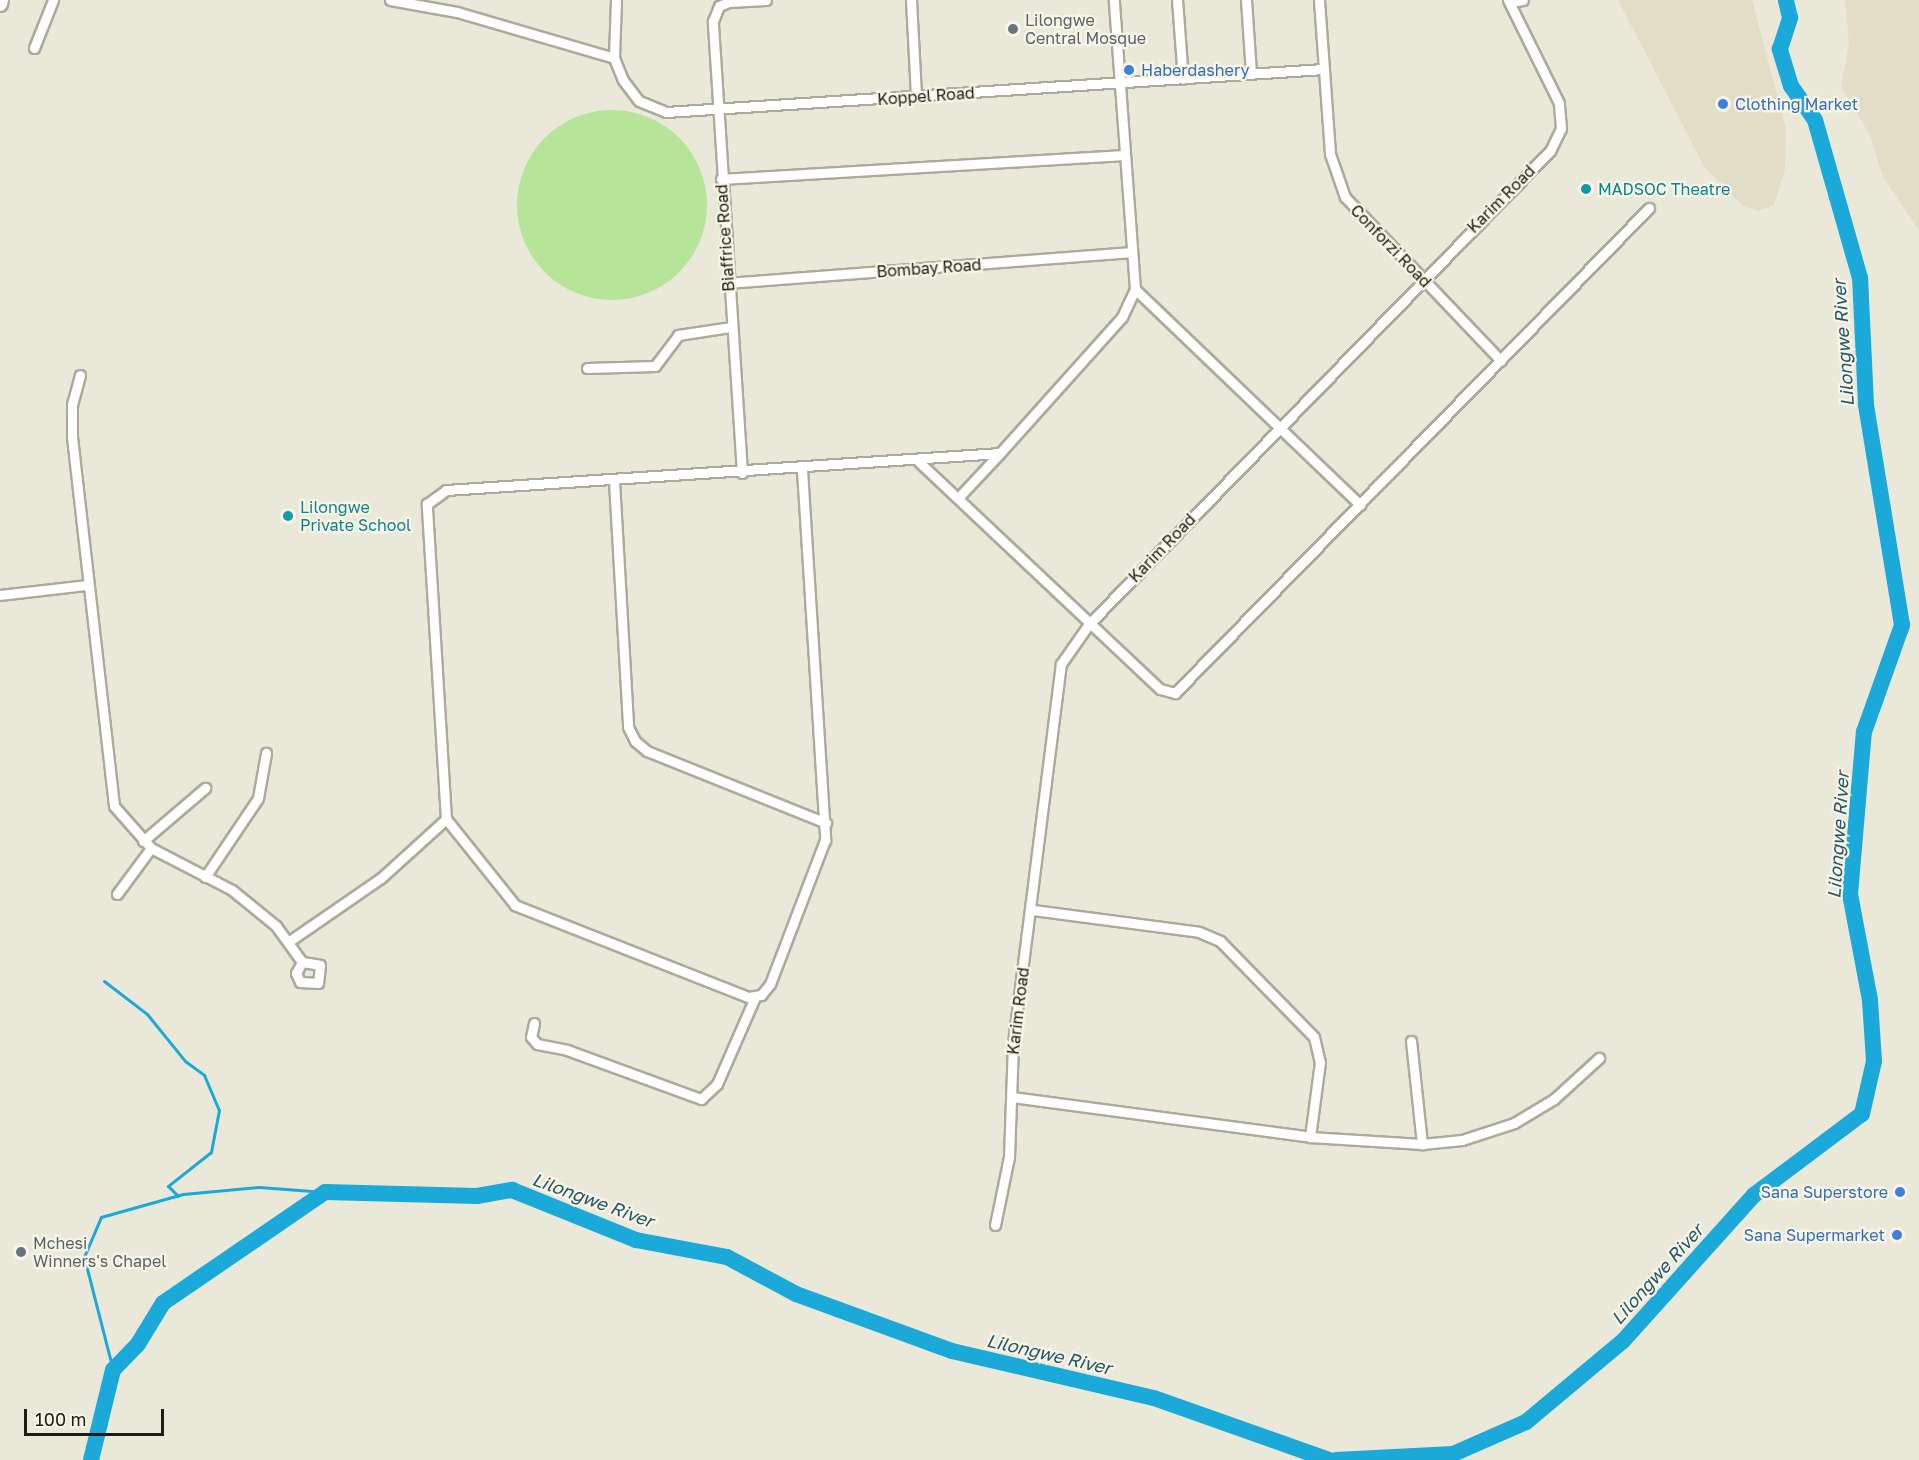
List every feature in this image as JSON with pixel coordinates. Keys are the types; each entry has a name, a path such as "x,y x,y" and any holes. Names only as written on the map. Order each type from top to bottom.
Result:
{"street":[{"path":"34,48 53,0"},
{"path":"390,0 405,1 614,58"},
{"name":"Koppel Road","path":"616,0 614,58 629,91 650,108 718,112 916,96 1324,69"},
{"name":"Biaffrice Road","path":"742,473 712,21 719,6 766,0"},
{"path":"911,0 916,96"},
{"path":"959,497 1122,317 1135,289 1114,0"},
{"path":"1177,0 1183,79"},
{"path":"1246,0 1251,74"},
{"name":"Conforzi Road","path":"1319,0 1330,154 1345,197 1501,362"},
{"path":"1510,1 1523,0"},
{"name":"Karim Road","path":"995,1225 1009,1157 1015,1024 1033,910 1059,674 1089,624 1422,279 1550,151 1561,128 1559,103 1510,1"},
{"path":"721,179 1124,155"},
{"path":"919,462 959,497 1089,624 1160,689 1175,693 1649,208"},
{"name":"Bombay Road","path":"728,284 1131,252"},
{"path":"1135,289 1360,505"},
{"path":"587,368 655,366 678,335 731,327"},
{"path":"80,375 72,404 72,436 110,793 126,824 147,844 232,890 291,940 303,962"},
{"path":"755,997 515,905 446,819 427,504 446,490 802,470 919,462 1000,453"},
{"path":"534,1023 531,1037 537,1044 567,1050 702,1099 717,1083 755,997 770,984 820,860 825,823 802,470"},
{"path":"614,481 628,727 635,741 647,751 825,823"},
{"path":"0,595 87,585"},
{"path":"206,877 254,806 266,753"},
{"path":"117,894 147,844 205,788"},
{"path":"291,940 381,878 446,819"},
{"path":"1033,910 1199,932 1220,940 1314,1037 1320,1062 1310,1137"},
{"path":"1411,1041 1422,1144"},
{"path":"1012,1096 1310,1137 1422,1144 1462,1140 1514,1123 1560,1094 1599,1058"}],"shaded area":[{"name":"Clothing Market","path":"1618,0 1752,0 1786,129 1785,169 1774,205 1758,211 1743,206 1705,168"},
{"path":"1845,0 1919,0 1919,231 1883,177 1870,135 1841,87 1849,43"}],"green space":[{"path":"621,110 649,117 680,137 700,168 706,186 706,224 700,242 680,273 649,293 631,299 603,300 593,299 567,289 551,279 538,266 524,242 518,224 517,196 518,186 528,160 538,144 551,131 575,117 593,111"}],"waterway":[{"name":"Lilongwe River","path":"1336,1460 1453,1454 1526,1422 1623,1341 1754,1195 1862,1114 1874,1061 1870,1000 1850,894 1864,732 1902,625 1866,404 1860,278 1815,120 1791,86 1780,49 1790,18 1786,0"},
{"path":"104,981 147,1014 185,1061 204,1075 219,1110 211,1152 168,1186 178,1196"},
{"path":"113,1370 84,1257 101,1217 183,1194 259,1187 325,1192"},
{"name":"Lilongwe River","path":"91,1460 113,1370 138,1344 163,1303 325,1192 477,1196 512,1190 636,1240 727,1257 796,1294 952,1351 1154,1398 1329,1460"}],"place":[{"name":"Lilongwe Central Mosque","path":"1013,29"},
{"name":"Haberdashery","path":"1129,70"},
{"name":"Clothing Market","path":"1723,104"},
{"name":"MADSOC Theatre","path":"1586,189"},
{"name":"Lilongwe Private School","path":"288,516"},
{"name":"Sana Superstore","path":"1900,1192"},
{"name":"Sana Supermarket","path":"1897,1235"},
{"name":"Mchesi Winners's Chapel","path":"21,1252"}]}
